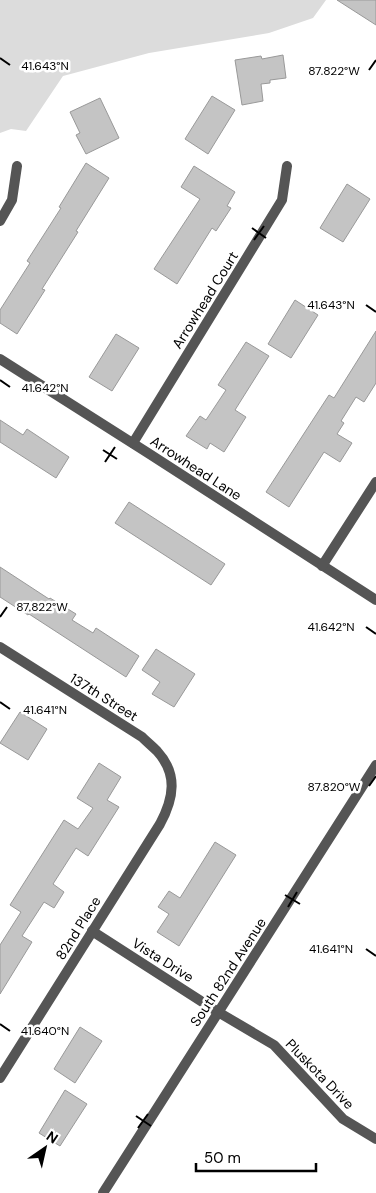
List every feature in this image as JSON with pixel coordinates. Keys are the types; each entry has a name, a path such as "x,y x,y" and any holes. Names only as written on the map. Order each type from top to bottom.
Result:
{"street":[{"path":"0,221 12,200 17,166"},
{"name":"Arrowhead Court","path":"133,443 282,200 287,166"},
{"name":"Arrowhead Lane","path":"0,359 376,600"},
{"path":"322,566 376,482"},
{"name":"137th Street","path":"1,650 142,737 165,761 172,789"},
{"name":"South 82nd Avenue","path":"103,1193 376,765"},
{"name":"82nd Place","path":"0,1078 160,824 167,810 172,789"},
{"name":"Vista Drive","path":"92,931 218,1012"},
{"name":"Pluskota Drive","path":"218,1012 274,1045 343,1119 376,1139"}],"shaded area":[{"path":"0,0 326,0 313,18 269,33 149,53 63,76 26,131 11,129 0,133"}],"building":[{"path":"337,0 376,0 376,25"},
{"path":"283,55 286,78 270,80 270,83 261,84 263,101 242,105 235,60 261,56 262,59"},
{"path":"212,96 235,110 208,154 185,139"},
{"path":"100,98 119,138 86,154 76,135 80,133 70,112"},
{"path":"86,163 109,178 42,289 45,290 17,334 0,323 0,310 30,263 27,261 61,208 59,207"},
{"path":"194,166 235,192 227,206 231,208 216,231 212,228 177,284 154,269 200,199 181,187"},
{"path":"347,184 370,199 343,242 320,228"},
{"path":"295,300 318,315 291,358 268,344"},
{"path":"376,331 376,383 364,402 356,397 341,421 344,423 337,434 352,443 340,462 324,452 289,507 266,492 329,395 334,398"},
{"path":"116,334 139,348 112,391 89,377"},
{"path":"246,342 269,356 235,410 246,417 224,452 210,443 207,449 186,436 200,416 206,420 226,390 218,385"},
{"path":"0,420 23,435 27,429 69,457 56,478 0,442"},
{"path":"129,502 225,564 211,585 115,523"},
{"path":"0,567 76,614 72,620 93,633 96,628 139,656 126,677 0,597"},
{"path":"156,649 195,674 174,707 152,694 160,682 142,670"},
{"path":"20,712 47,729 28,760 0,743"},
{"path":"99,763 121,777 107,800 119,807 88,856 76,848 53,884 64,892 54,908 44,902 22,936 32,942 0,994 0,945 21,912 10,905 64,820 78,829 93,808 77,798"},
{"path":"215,842 236,855 179,946 157,932 169,914 158,907 169,891 180,898"},
{"path":"80,1027 102,1041 75,1083 54,1069"},
{"path":"65,1090 87,1104 60,1146 39,1133"}]}
